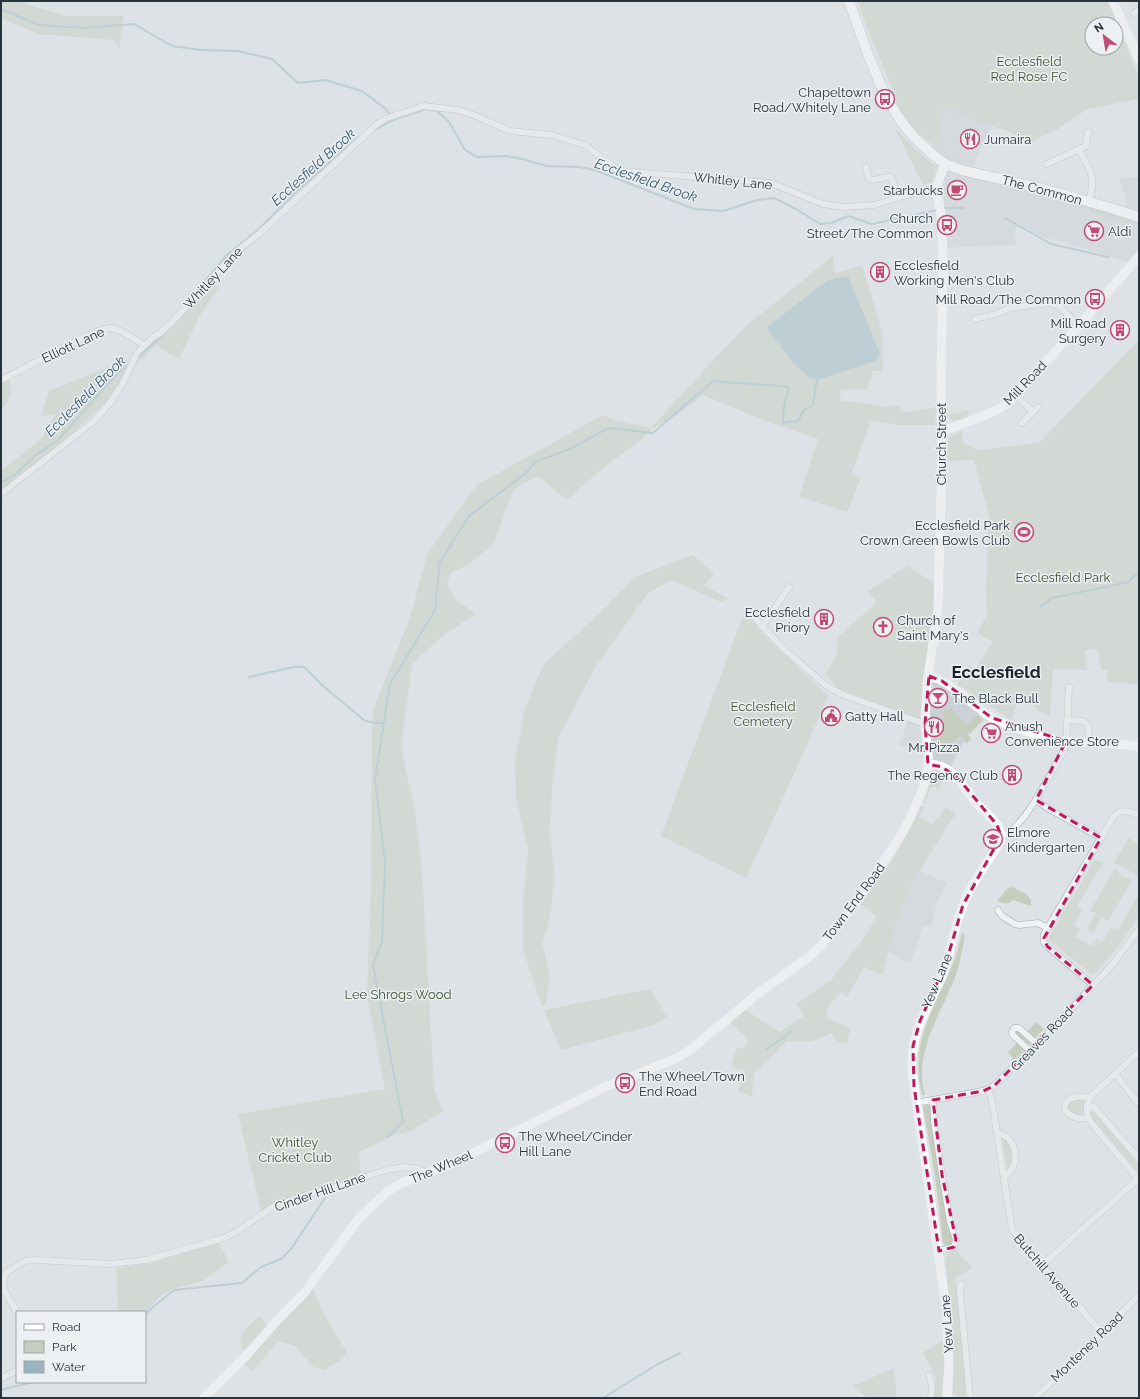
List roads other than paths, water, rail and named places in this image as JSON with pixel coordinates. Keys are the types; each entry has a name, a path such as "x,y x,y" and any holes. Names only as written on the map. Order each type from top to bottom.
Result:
{"main road":[{"path":"849,1 877,76 894,109 915,138 945,164"},
{"path":"1113,1 1139,60"},
{"name":"Church Street","path":"925,724 929,676 938,610 942,431 941,383 943,256 937,190 945,164"},
{"name":"The Common","path":"945,164 1089,202 1139,217"},
{"name":"Mill Road","path":"942,431 1003,406 1079,326 1139,256"},
{"path":"929,676 942,681 997,720 1058,740 1113,742 1139,746"},
{"name":"Town End Road","path":"670,1061 690,1050 761,991 809,957 831,935 868,887 900,837 920,796 927,775 928,764 925,724"},
{"path":"928,764 936,765 958,778 978,805 996,824 1002,836"},
{"name":"Yew Lane","path":"947,1398 949,1338 946,1307 939,1251 916,1103 912,1058 915,1035 946,963 963,905 1000,842 1002,836"},
{"name":"The Wheel","path":"204,1398 314,1281 353,1226 369,1208 392,1188 455,1162 603,1088 637,1073 670,1061"}],"street":[{"name":"Whitley Lane","path":"1,494 94,421 110,403 123,383 136,353 173,321 236,252 260,233 377,124 387,118 424,106 466,112 510,131 552,135 585,145 614,167 622,171 771,183 823,204 843,207 874,205 924,190 937,190"},
{"path":"1047,164 1086,146 1088,132"},
{"path":"1079,150 1092,177 1089,202"},
{"path":"866,167 867,177 869,179 891,178 899,197"},
{"path":"975,319 996,314 1010,308 1049,303 1057,305 1061,308 1079,326"},
{"name":"Elliott Lane","path":"1,380 88,335 104,329 110,328 116,330 135,338 144,345"},
{"path":"1015,395 1035,410 1022,423"},
{"path":"762,627 790,587"},
{"path":"752,615 786,651 828,687 844,695 925,724"},
{"name":"Yew Lane","path":"1002,836 1014,829 1036,800 1068,741 1067,720 1069,687"},
{"path":"1067,720 1084,721 1087,723 1089,742"},
{"path":"1036,800 1049,809 1101,838"},
{"path":"1093,986 1047,946 1044,942 1044,934 1117,813 1123,811 1139,815"},
{"path":"998,910 1002,916 1015,924 1038,923 1048,928"},
{"name":"Greaves Road","path":"916,1103 983,1091 989,1089 1001,1080 1093,986 1138,932"},
{"path":"1030,1051 1013,1034 1012,1032 1014,1028 1019,1028 1037,1044"},
{"path":"1042,1265 1138,1179 1088,1118 1087,1105 1090,1097 1139,1052"},
{"path":"1115,1074 1139,1104"},
{"name":"Butchill Avenue","path":"989,1089 1012,1230 1102,1333"},
{"path":"1088,1118 1084,1119 1070,1115 1064,1106 1070,1098 1090,1097"},
{"path":"933,1100 934,1122 950,1222 956,1240 954,1247 939,1251"},
{"path":"1087,1105 1094,1107 1139,1159"},
{"path":"997,1132 1006,1135 1013,1144 1014,1148 1015,1155 1012,1167 1010,1172 1004,1178"},
{"name":"Cinder Hill Lane","path":"16,1311 5,1292 3,1282 8,1271 25,1261 37,1260 110,1264 146,1260 224,1238 238,1231 271,1208 322,1190 346,1185 386,1170 405,1167 419,1169 427,1174"},
{"name":"Yew Lane","path":"962,1284 960,1287 960,1292 970,1398"},
{"name":"Monteney Road","path":"1038,1397 1138,1297"},
{"path":"1,1379 16,1371"},
{"path":"929,1376 932,1384 931,1398"}],"water":[{"path":"848,276 880,354 875,361 817,380 810,378 794,364 766,328 828,280"}],"waterway":[{"path":"1,9 39,25 85,28 134,24 172,46 202,50 238,51 272,59 298,83 326,80 362,91 386,109 390,115"},
{"name":"Ecclesfield Brook","path":"373,131 393,120 426,109 437,111 449,122 465,150 477,157 507,156 547,166 579,167 595,170 694,209 724,211 757,200 774,198 796,209 820,224 831,223 848,216 872,224 937,210"},
{"name":"Ecclesfield Brook","path":"204,282 227,255 258,230 295,193 360,137"},
{"name":"Ecclesfield Brook","path":"943,208 964,208"},
{"name":"Ecclesfield Brook","path":"1005,218 1051,244 1108,257"},
{"name":"Ecclesfield Brook","path":"138,357 164,333"},
{"name":"Ecclesfield Brook","path":"1,483 16,474 36,455 57,441 113,378 130,363"},
{"path":"387,1137 403,1122 373,965 382,941 385,861 375,780 390,684 435,610 440,562 469,516 526,473 535,462 570,449 608,428 653,433 713,381 789,387 784,406 783,423 798,421 804,410 813,405 817,380"},
{"path":"1040,607 1052,598 1129,582 1139,572"},
{"path":"249,677 294,667 304,667 322,685 365,721 384,723"},
{"path":"767,1049 792,1031"},
{"path":"146,1314 174,1290 242,1283 261,1267 281,1259 291,1249 325,1198"},
{"path":"603,1398 658,1364 680,1353"},
{"path":"1,1390 29,1383"}],"place":[{"name":"Chapeltown Road/Whitely Lane","path":"885,99"},
{"name":"Jumaira","path":"970,139"},
{"name":"Starbucks","path":"957,190"},
{"name":"Church Street/The Common","path":"947,225"},
{"name":"Aldi","path":"1094,231"},
{"name":"Ecclesfield Working Men's Club","path":"880,272"},
{"name":"Mill Road/The Common","path":"1095,299"},
{"name":"Mill Road Surgery","path":"1120,330"},
{"name":"Ecclesfield Park Crown Green Bowls Club","path":"1024,532"},
{"name":"Ecclesfield Priory","path":"824,619"},
{"name":"Church of Saint Mary's","path":"883,627"},
{"name":"The Black Bull","path":"938,698"},
{"name":"Gatty Hall","path":"831,716"},
{"name":"Mr. Pizza","path":"934,727"},
{"name":"Anush Convenience Store","path":"991,733"},
{"name":"The Regency Club","path":"1012,775"},
{"name":"Elmore Kindergarten","path":"993,839"},
{"name":"The Wheel/Town End Road","path":"625,1083"},
{"name":"The Wheel/Cinder Hill Lane","path":"505,1143"}],"district":[{"name":"Ecclesfield","path":"996,672"}],"park label":[{"name":"Ecclesfield Red Rose FC","path":"1029,68"},
{"name":"Ecclesfield Park","path":"1063,577"},
{"name":"Ecclesfield Cemetery","path":"763,714"},
{"name":"Lee Shrogs Wood","path":"398,994"},
{"name":"Whitley Cricket Club","path":"295,1150"}]}
